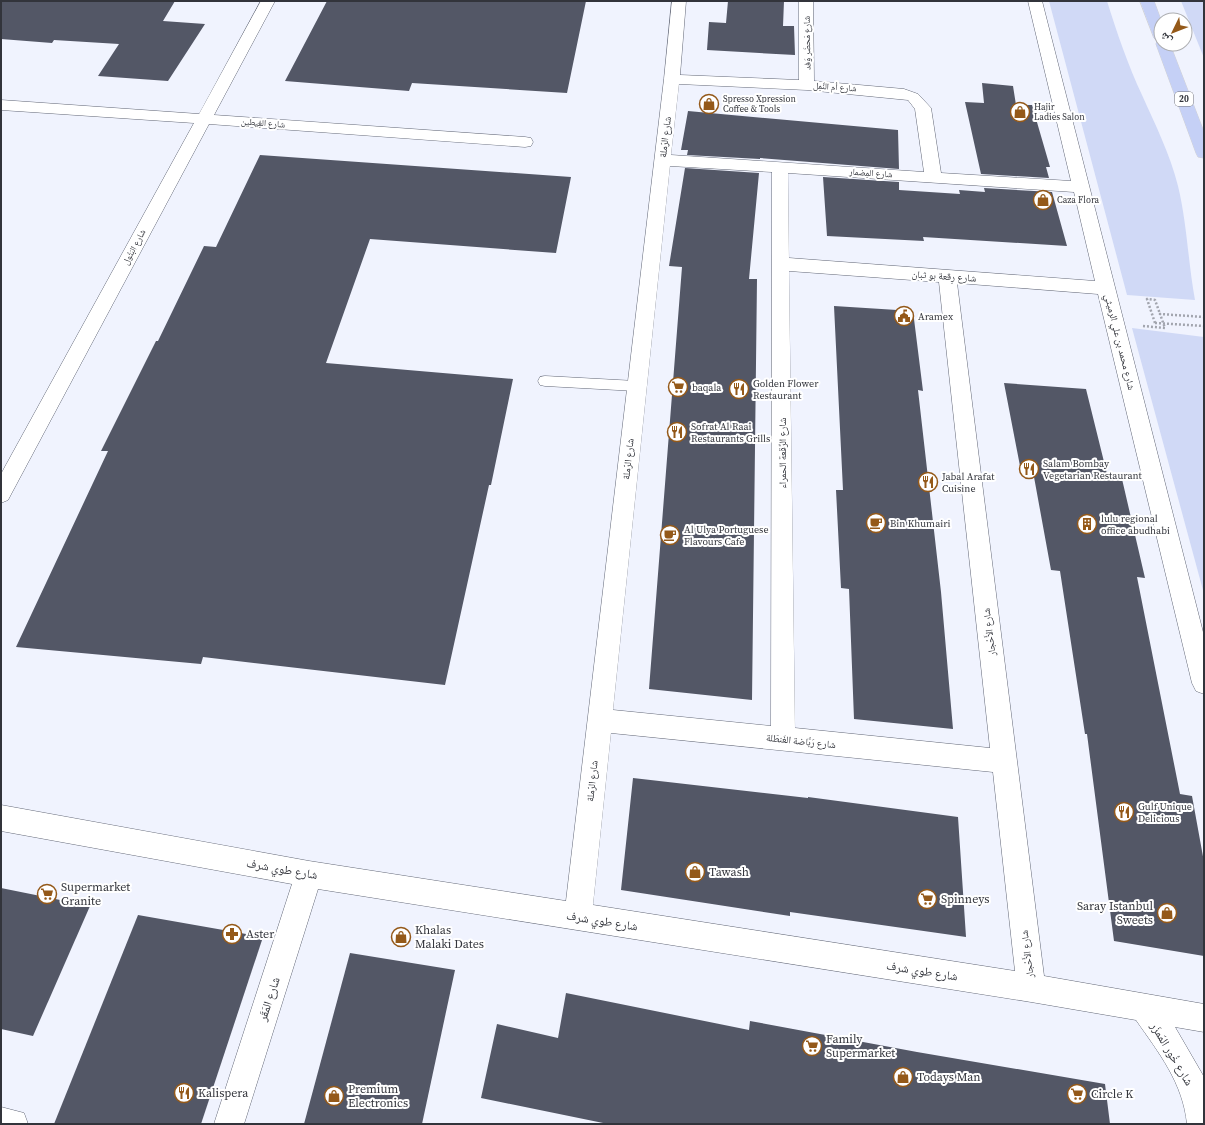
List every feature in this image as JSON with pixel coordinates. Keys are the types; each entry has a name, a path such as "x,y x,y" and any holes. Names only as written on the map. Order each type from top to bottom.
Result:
{"main road":[{"path":"1147,1 1153,17"},
{"name":"20","path":"1166,52 1204,153"}],"street":[{"name":"شارع البَتُول","path":"1,494 268,1"},
{"name":"شارع الرّملة","path":"578,917 680,1"},
{"name":"شارع مَحضَر وَفد","path":"806,1 807,85"},
{"name":"شارع محمد بن علي الرميثي","path":"1035,1 1204,683"},
{"name":"شارع أم النَّمِل","path":"672,79 807,85 895,92 913,97 923,108 933,177"},
{"name":"شارع الغِيطين","path":"1,105 524,142"},
{"name":"شارع المِضمار","path":"662,160 1080,186"},
{"name":"شارع الرِّقعة الحمراء","path":"780,167 783,739"},
{"name":"شارع رِقعة بو ثبان","path":"781,264 1107,288"},
{"name":"شارع الأَحْجار","path":"946,276 1031,988"},
{"name":"شارع رَبَّاضة الغَنطَلة","path":"599,720 1004,761"},
{"name":"شارع طوي شرف","path":"1,818 309,874 1031,988 1204,1018"},
{"name":"شارع المَقَر","path":"229,1124 309,874"},
{"name":"شارع خُور المَمزَر","path":"1144,1008 1201,1099"},
{"path":"1,1122 14,1124"}],"lane":[{"path":"546,381 636,386"}],"path":[{"path":"1116,324 1165,328 1160,314 1155,300 1147,299 1155,323 1204,326"},
{"path":"1160,314 1204,317"}],"shaded area":[{"path":"1049,1 1107,1 1127,61 1162,139 1175,174 1181,200 1195,300 1127,295"},
{"path":"1181,1 1204,1 1204,58 1193,31 1193,12 1185,12"},
{"path":"1132,328 1204,337 1204,594"}],"building":[{"path":"1,1 175,1 163,21 205,24 168,81 98,76 119,44 54,40 52,43 1,39"},
{"path":"327,1 586,1 567,93 412,83 409,91 285,81"},
{"path":"728,1 784,1 783,26 794,26 795,55 707,50 709,22 726,23"},
{"path":"982,83 1013,86 1016,105 1032,105 1050,167 1046,167 1049,178 981,174 965,102 984,103"},
{"path":"688,111 898,130 899,169 760,158 687,155 688,150 681,150"},
{"path":"260,155 571,177 556,253 370,239 326,363 513,379 491,485 489,485 445,685 203,657 201,664 16,647 108,451 101,451 156,341 158,341 204,246 216,247"},
{"path":"685,168 759,173 749,279 757,279 752,700 649,689 682,267 669,266"},
{"path":"823,177 899,182 899,190 960,194 959,190 985,192 984,188 1052,192 1067,246 923,237 924,241 827,236"},
{"path":"834,306 913,311 923,391 918,390 941,592 953,729 854,719 849,589 841,588 836,490 843,490"},
{"path":"1004,383 1086,389 1108,478 1122,479 1145,578 1137,577 1180,794 1192,796 1204,862 1204,956 1114,941 1087,734 1085,734 1060,571 1051,570 1032,466 1020,466"},
{"path":"633,778 808,797 958,817 966,937 790,912 790,916 621,890"},
{"path":"1,888 90,906 33,1036 1,1029"},
{"path":"138,915 263,937 201,1124 54,1124"},
{"path":"350,953 455,970 422,1124 304,1124"},
{"path":"566,993 749,1030 750,1021 917,1052 1105,1084 1110,1124 608,1124 481,1098 497,1024 558,1038"}],"place":[{"name":"Spresso Xpression Coffee & Tools","path":"709,104"},
{"name":"Hajir Ladies Salon","path":"1020,112"},
{"name":"Caza Flora","path":"1043,200"},
{"name":"Aramex","path":"904,316"},
{"name":"baqala","path":"678,387"},
{"name":"Golden Flower Restaurant","path":"739,389"},
{"name":"Sofrat Al Raai Restaurants Grills","path":"677,432"},
{"name":"Salam Bombay Vegetarian Restaurant","path":"1029,469"},
{"name":"Jabal Arafat Cuisine","path":"928,482"},
{"name":"Bin Khumairi","path":"876,523"},
{"name":"lulu regional office abudhabi","path":"1087,524"},
{"name":"Al Ulya Portuguese Flavours Cafe","path":"670,535"},
{"name":"Gulf Unique Delicious","path":"1124,812"},
{"name":"Tawash","path":"695,872"},
{"name":"Supermarket Granite","path":"47,894"},
{"name":"Spinneys","path":"927,899"},
{"name":"Saray Istanbul Sweets","path":"1167,913"},
{"name":"Aster","path":"232,934"},
{"name":"Khalas Malaki Dates","path":"401,937"},
{"name":"Family Supermarket","path":"812,1046"},
{"name":"Todays Man","path":"903,1077"},
{"name":"Kalispera","path":"184,1093"},
{"name":"Circle K","path":"1077,1094"},
{"name":"Premium Electronics","path":"334,1096"}]}
